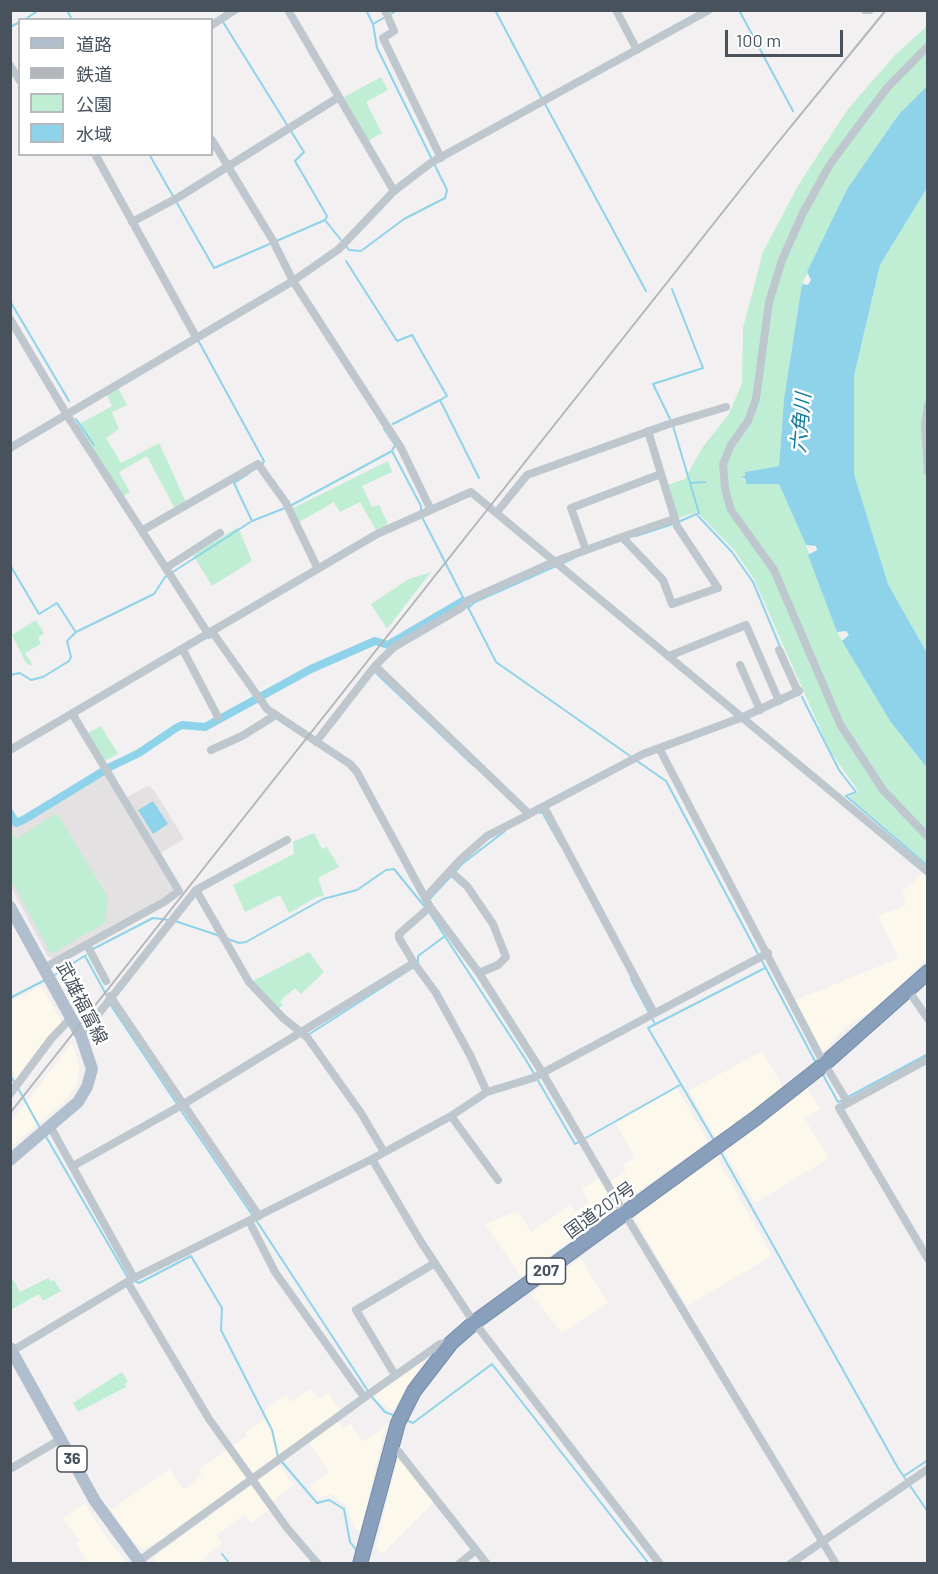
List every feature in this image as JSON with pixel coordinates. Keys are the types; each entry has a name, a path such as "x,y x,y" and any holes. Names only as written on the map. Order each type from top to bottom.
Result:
{"highway":[{"name":"国道207号","path":"363,1557 390,1446 400,1417 419,1383 451,1343 475,1322 626,1215 821,1067 927,972"}],"main road":[{"name":"武雄福富線","path":"10,907 81,1036 89,1053 92,1069 87,1088 78,1102 10,1160"},
{"name":"36","path":"11,1350 95,1502 140,1562"}],"street":[{"path":"213,24 235,10"},
{"path":"288,10 394,191"},
{"path":"616,10 638,50"},
{"path":"10,448 293,281 340,249 394,191 437,160 709,10"},
{"path":"865,10 870,10"},
{"path":"386,13 394,31 383,38 437,160"},
{"path":"927,46 886,88 829,166 803,213 782,260 769,302 756,399 748,422 731,445 723,464 725,489 731,510 774,570 840,724 863,764 883,790 927,837"},
{"path":"10,65 18,78"},
{"path":"132,222 175,199 339,97"},
{"path":"213,142 277,248 293,281 401,448 424,511"},
{"path":"96,156 196,337"},
{"path":"10,319 67,416 166,568 257,698 274,716 350,764 357,772 427,904 479,973 538,1075 582,1140 836,1563"},
{"path":"927,405 925,425 927,472"},
{"path":"497,512 527,476 648,431 726,407"},
{"path":"624,540 663,580 672,604 718,588 675,522 648,431"},
{"path":"143,530 258,464 288,507 318,569"},
{"path":"586,550 571,508 661,474"},
{"path":"10,750 74,715 318,569 424,511 471,492 927,872"},
{"path":"316,742 375,666 394,647 461,608 469,600 559,564 586,550 624,540 675,522"},
{"path":"166,568 220,533"},
{"path":"669,656 746,625 779,701"},
{"path":"183,650 218,717"},
{"path":"375,666 529,814 627,761 760,711 799,691 779,650"},
{"path":"740,665 760,711"},
{"path":"48,974 88,946 179,891 74,715"},
{"path":"211,750 242,736 274,716"},
{"path":"659,748 766,954 821,1067 846,1101"},
{"path":"544,807 651,1014"},
{"path":"487,1092 447,1014 399,938 399,934 487,836 525,816"},
{"path":"81,1036 196,890 287,840"},
{"path":"452,873 467,886 493,924 506,957 498,965 479,973"},
{"path":"196,890 249,982 302,1036 361,1113 384,1152"},
{"path":"88,946 106,981"},
{"path":"11,1350 131,1280 372,1159 451,1116 487,1092 538,1075 766,954"},
{"path":"73,1166 302,1036 416,965"},
{"path":"908,990 927,1019"},
{"path":"108,999 181,1103 254,1219 275,1272 367,1395"},
{"path":"11,1094 51,1039 71,1018"},
{"path":"927,1059 846,1101 839,1108 927,1259"},
{"path":"451,1116 498,1180"},
{"path":"46,1130 73,1166 168,1353 251,1480 286,1528 318,1563"},
{"path":"372,1159 435,1263 475,1322 660,1563"},
{"path":"395,1375 356,1310 435,1263"},
{"path":"140,1562 395,1375 440,1344 451,1343"},
{"path":"10,1469 61,1440"},
{"path":"390,1446 398,1451 487,1563"},
{"path":"790,1563 927,1469"},
{"path":"459,1563 476,1550"}],"shaded area":[{"path":"106,771 123,799 148,786 154,790 184,839 156,856 175,889 163,899 54,959 48,957 11,887 10,816 16,825 25,821"},
{"path":"923,873 927,876 927,959 874,1009 846,1027 817,1058 789,1003 899,958 878,916 906,905 902,892"},
{"path":"41,986 63,1024 17,1079 11,1068 10,1002"},
{"path":"72,1043 79,1066 77,1084 68,1098 11,1147 11,1122"},
{"path":"762,1051 790,1099 806,1086 820,1109 805,1119 829,1158 755,1203 689,1091"},
{"path":"677,1088 708,1142 621,1201 609,1182 626,1172 623,1165 635,1158 616,1123"},
{"path":"716,1156 772,1256 687,1306 635,1220 637,1214"},
{"path":"599,1179 615,1207 521,1277 485,1224 518,1211 531,1232 571,1205 575,1212 589,1203 582,1189"},
{"path":"581,1258 608,1303 562,1333 531,1294"},
{"path":"425,1359 393,1410 375,1399 374,1395"},
{"path":"310,1389 319,1398 328,1393 341,1411 166,1537 142,1550 134,1542 111,1510 169,1469 184,1490 202,1475 198,1470 247,1436 245,1432 267,1418 265,1410 286,1395 292,1402"},
{"path":"338,1421 343,1429 350,1424 364,1442 386,1425 360,1532 354,1528 347,1507 331,1494 320,1498 309,1487 329,1472 309,1443"},
{"path":"398,1456 434,1502 383,1554 376,1548"},
{"path":"279,1465 294,1485 271,1502 274,1507 251,1523 244,1515 217,1535 221,1543 198,1563 154,1563 155,1556"},
{"path":"85,1504 127,1563 78,1563 86,1558 76,1544 80,1541 62,1518"}],"green space":[{"path":"927,26 927,86 899,114 847,189 802,284 784,399 779,466 745,472 745,476 742,476 746,484 779,484 806,545 837,632 890,721 927,768 927,864 849,797 859,792 830,751 754,579 735,551 697,512 678,518 667,485 685,479 702,448 729,414 742,383 743,328 763,252 799,184 848,109 896,54"},
{"path":"381,77 388,90 366,102 382,133 368,141 344,97"},
{"path":"927,188 927,653 888,584 854,474 854,376 880,265"},
{"path":"118,388 127,405 112,412 119,429 106,438 121,463 159,443 186,502 175,509 147,456 119,472 130,492 119,499 72,428 112,406 107,395"},
{"path":"388,461 392,472 362,486 372,507 379,505 388,524 376,530 360,502 340,512 334,502 299,522 293,508"},
{"path":"238,527 252,561 212,586 193,555"},
{"path":"431,572 387,629 371,604 409,579"},
{"path":"36,620 44,633 38,638 41,644 25,653 33,666 26,663 12,635"},
{"path":"101,726 118,754 104,761 88,733"},
{"path":"57,813 108,897 105,923 51,954 11,879 10,830 16,839"},
{"path":"314,833 322,849 327,847 339,867 318,878 324,896 317,897 289,913 280,895 245,912 233,885 294,854 293,842"},
{"path":"309,952 324,972 301,994 295,988 280,1001 283,1005 278,1009 253,981"},
{"path":"48,1278 51,1281 54,1280 61,1291 43,1301 39,1294 11,1310 11,1282 14,1280 20,1292"},
{"path":"122,1372 128,1382 125,1384 126,1387 78,1412 73,1403"}],"water":[{"name":"六角川","path":"927,86 927,188 880,265 854,376 854,474 888,584 927,653 927,768 890,721 842,641 849,635 846,631 837,632 808,555 817,550 816,546 806,545 779,484 746,484 745,479 741,476 745,476 745,472 779,466 784,399 802,284 808,285 811,280 807,272 847,189 899,114"},
{"path":"153,801 168,824 153,834 138,810"}],"waterway":[{"path":"27,18 39,10"},
{"path":"67,10 71,18"},
{"path":"150,156 214,268 325,220 349,250 361,251 404,219 445,198 447,190 377,48 373,24 366,10"},
{"path":"373,24 398,10"},
{"path":"495,10 542,99"},
{"path":"739,10 793,111"},
{"path":"223,22 304,152 295,161 327,216 325,220"},
{"path":"10,27 18,23"},
{"path":"545,104 646,291"},
{"path":"346,261 397,341 412,335 447,396 440,400 479,478"},
{"path":"671,421 653,384 703,368 672,289"},
{"path":"10,301 69,401"},
{"path":"198,340 264,461 262,465"},
{"path":"393,424 440,400"},
{"path":"76,419 94,445"},
{"path":"673,426 699,513 678,522"},
{"path":"384,429 395,445 392,451"},
{"path":"290,506 392,451 421,506 421,511"},
{"path":"248,474 234,483 252,521"},
{"path":"690,483 705,482"},
{"path":"10,675 20,673 31,680 43,677 69,661 71,657 67,641 76,632 154,594 165,577 252,521 285,508"},
{"path":"698,516 732,552 753,582 781,649"},
{"path":"422,517 496,662 633,758"},
{"path":"636,536 673,524"},
{"path":"468,608 475,602 574,558"},
{"path":"10,565 39,614 57,603 75,631"},
{"path":"10,813 16,823 25,819 110,767 139,753 182,725 205,727 311,669 375,641 388,645 463,601"},
{"path":"376,673 474,766"},
{"path":"802,697 839,770 856,792 846,796 928,866"},
{"path":"637,761 666,781 758,954"},
{"path":"540,813 542,812 560,844"},
{"path":"428,901 462,864 505,831"},
{"path":"228,939 239,943 246,942 323,899 357,890 386,870 394,869 425,907"},
{"path":"429,912 526,1060 575,1144 680,1085"},
{"path":"93,949 153,918 169,920"},
{"path":"175,921 220,936"},
{"path":"418,963 418,956 445,936"},
{"path":"53,976 86,955"},
{"path":"85,956 107,996"},
{"path":"761,959 816,1063"},
{"path":"308,1035 414,967"},
{"path":"715,1142 648,1028 765,968"},
{"path":"631,979 655,1024"},
{"path":"10,998 45,980"},
{"path":"110,1004 177,1104"},
{"path":"848,1097 928,1054"},
{"path":"822,1073 838,1102 843,1100"},
{"path":"10,1076 15,1083"},
{"path":"18,1088 40,1128"},
{"path":"180,1109 253,1216"},
{"path":"45,1135 128,1278"},
{"path":"719,1149 898,1468 928,1512"},
{"path":"256,1220 368,1391"},
{"path":"133,1280 139,1283 191,1256 222,1308 221,1330 272,1430 278,1457"},
{"path":"404,1419 413,1423 492,1364 649,1564"},
{"path":"371,1396 385,1412 396,1416"},
{"path":"904,1476 928,1460"},
{"path":"282,1462 317,1503 329,1500 344,1509 350,1542 357,1551"},
{"path":"222,1554 230,1564"}],"railway":[{"path":"10,1113 775,146 886,10"}]}
